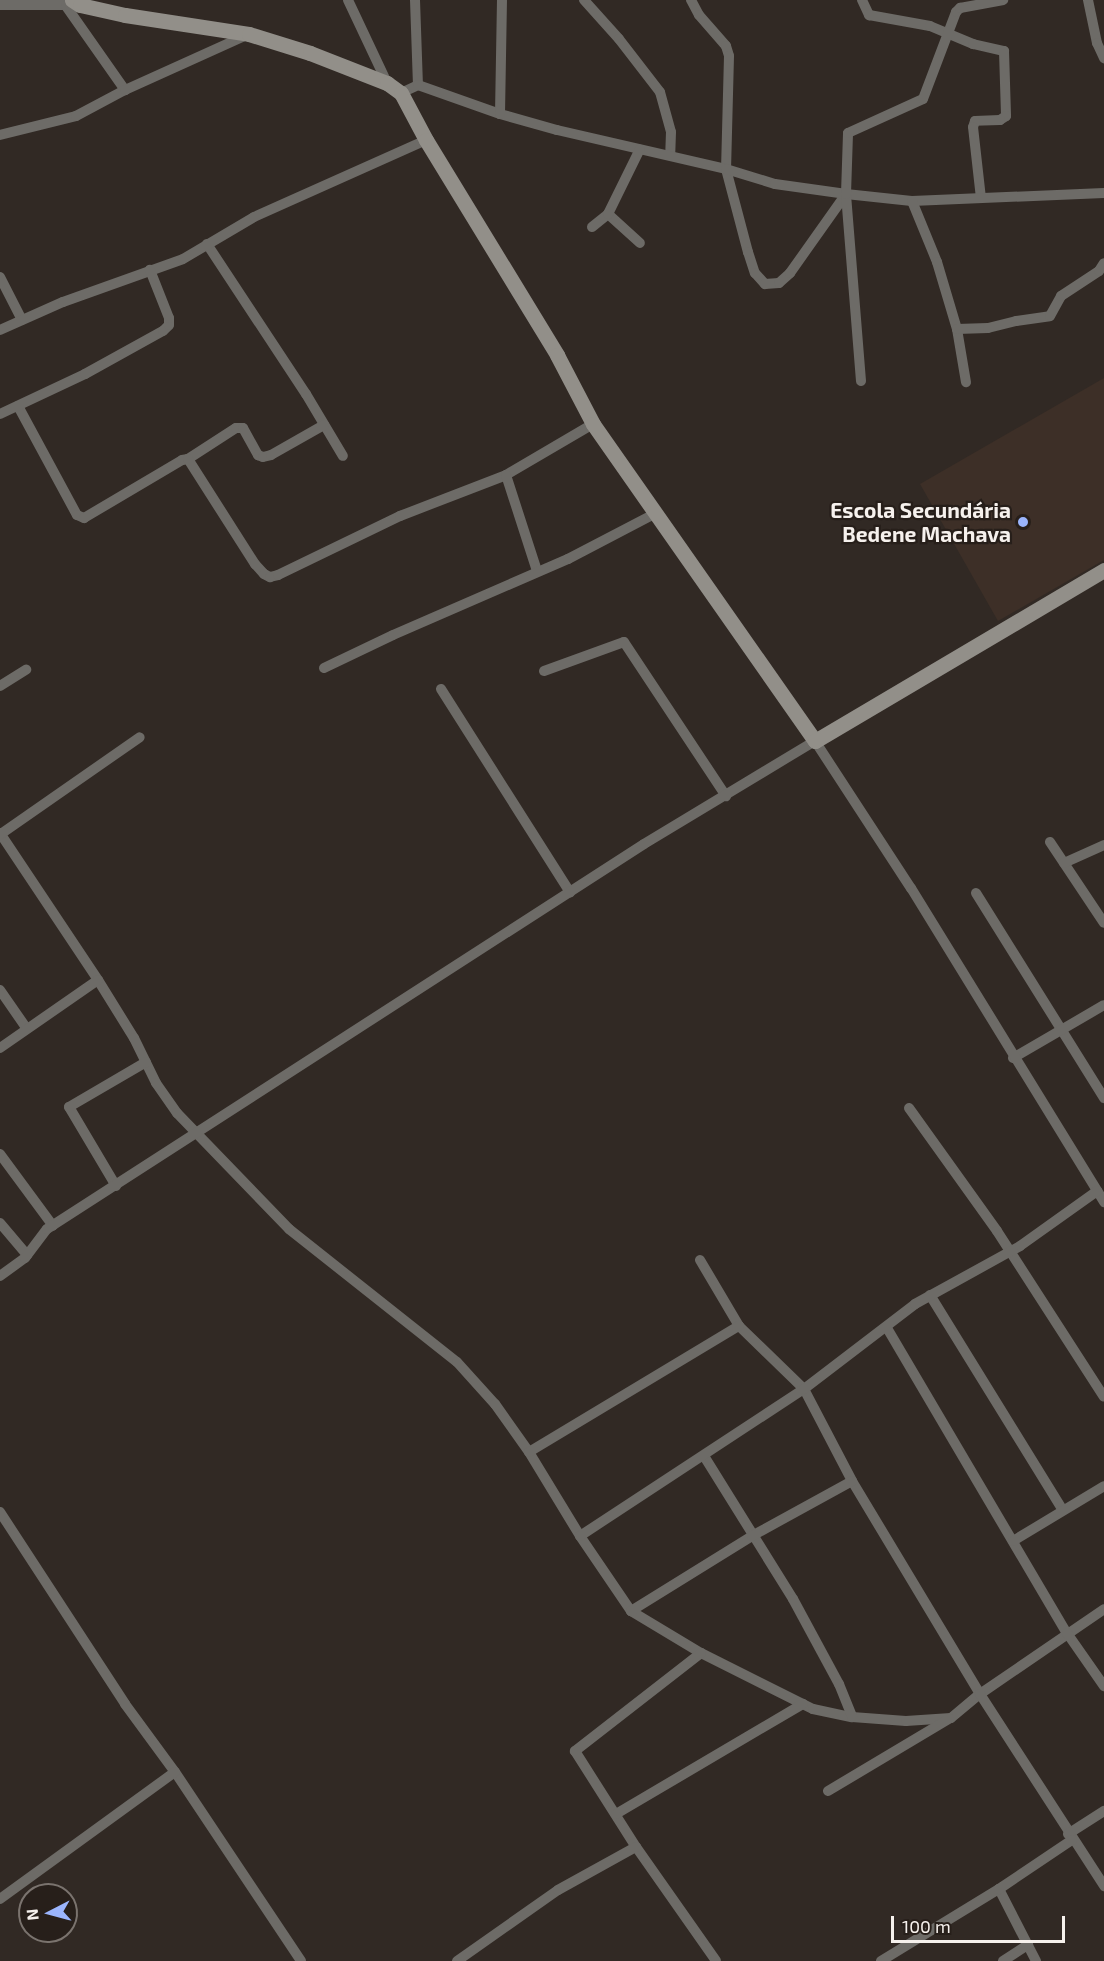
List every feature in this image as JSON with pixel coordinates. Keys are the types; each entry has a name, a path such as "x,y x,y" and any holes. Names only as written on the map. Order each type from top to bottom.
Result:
{"street":[{"path":"348,0 387,83"},
{"path":"415,0 418,85"},
{"path":"500,114 502,0"},
{"path":"584,0 620,39 660,92 671,132 670,155"},
{"path":"691,0 699,15 726,46 729,56 726,169 755,273 765,284 779,284 790,273 846,194"},
{"path":"862,0 869,15 930,26 973,44 1002,51 1005,54 1006,116 1000,120 975,121 973,127 981,198"},
{"path":"861,381 846,194 848,133 924,99 928,94 957,4 1003,0"},
{"path":"1088,0 1097,43 1104,58"},
{"path":"0,5 73,4 148,19 249,34 310,53 387,83 401,93 426,140 557,355 593,424 815,741 911,888 1013,1058 1104,1202"},
{"path":"73,4 125,90"},
{"path":"0,135 76,116 125,90 249,34"},
{"path":"401,93 418,85 500,114 726,169 775,184 912,201 1104,193"},
{"path":"0,330 183,259 254,217 426,140"},
{"path":"592,227 609,214 640,149"},
{"path":"912,201 937,262 957,329 966,382"},
{"path":"609,214 640,243"},
{"path":"207,244 343,456"},
{"path":"957,329 988,328 1016,321 1045,319 1050,316 1061,296 1100,271 1104,263"},
{"path":"0,414 114,358 163,331 169,325 150,270"},
{"path":"0,277 22,320"},
{"path":"18,406 80,518 92,514 240,427 263,458 324,425"},
{"path":"188,459 255,564 264,574 270,576 278,575 400,516 506,475 593,424"},
{"path":"506,475 537,571"},
{"path":"324,668 568,559 654,514"},
{"path":"0,1276 27,1255 53,1226 644,844 1104,570"},
{"path":"544,671 624,642 726,796"},
{"path":"0,686 26,670"},
{"path":"441,689 570,892"},
{"path":"140,737 0,834 98,980 166,1099 195,1134 289,1229 457,1362 495,1404 530,1452 580,1536 631,1611 701,1653 803,1704 852,1718 906,1721 951,1718"},
{"path":"1050,842 1104,923"},
{"path":"1064,863 1104,845"},
{"path":"976,893 1064,1029 1104,1098"},
{"path":"0,1048 98,980"},
{"path":"0,990 27,1029"},
{"path":"1013,1058 1104,1005"},
{"path":"116,1186 69,1107 146,1062"},
{"path":"909,1108 997,1231 1104,1397"},
{"path":"0,1154 53,1226"},
{"path":"580,1536 804,1389 930,1295 1008,1250 1020,1246 1097,1191"},
{"path":"0,1223 27,1255"},
{"path":"700,1260 739,1326 804,1389 852,1481 980,1694 1070,1837 1104,1886"},
{"path":"930,1295 1063,1510"},
{"path":"530,1452 739,1326"},
{"path":"887,1328 1067,1633 1104,1686"},
{"path":"704,1456 793,1599 839,1684 852,1718"},
{"path":"631,1611 752,1536 852,1481"},
{"path":"1013,1541 1104,1486"},
{"path":"0,1512 125,1704 175,1772 301,1961"},
{"path":"828,1791 951,1718 980,1694 1104,1609"},
{"path":"701,1653 575,1751 636,1847 716,1961"},
{"path":"616,1815 803,1704"},
{"path":"0,1899 175,1772"},
{"path":"881,1961 999,1889 1104,1811"},
{"path":"457,1961 558,1890 636,1847"},
{"path":"999,1889 1036,1961"},
{"path":"1003,1961 1028,1945"}],"shaded area":[{"name":"Escola Secundária Bedene Machava","path":"1104,378 1104,560 998,621 920,484"}],"place":[{"name":"Escola Secundária Bedene Machava","path":"1023,522"}]}
